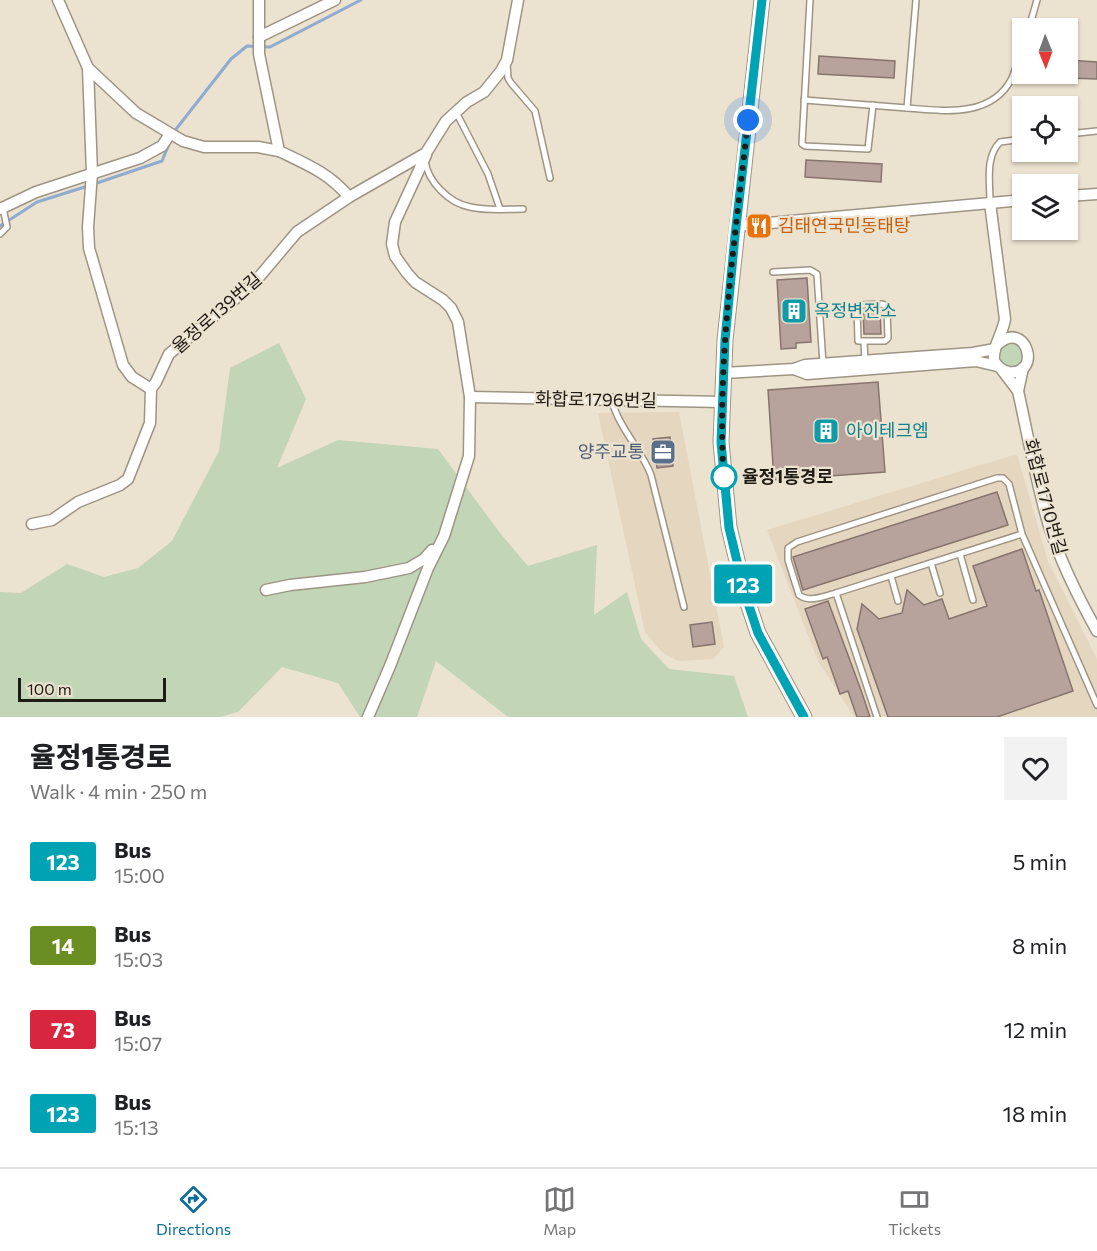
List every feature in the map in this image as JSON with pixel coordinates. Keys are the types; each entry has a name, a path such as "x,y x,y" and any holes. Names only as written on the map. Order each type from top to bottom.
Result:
{"main road":[{"path":"762,0 725,340 721,442 729,528 745,594 758,633 804,717"}],"street":[{"path":"58,0 88,68 92,174 88,227 89,248 123,365 132,377 151,389"},
{"path":"259,0 259,54 279,151"},
{"path":"259,38 335,0"},
{"name":"율정로139번길","path":"32,524 51,520 78,502 128,479 150,423 151,389 169,354 255,283 297,232 349,197 427,154 446,121 493,84 507,60 518,0"},
{"path":"88,68 136,112 183,141 204,147 258,147 279,151 323,172 349,197"},
{"path":"2,209 36,192 140,158 162,146 170,134"},
{"path":"368,717 428,568 444,536 469,456 470,397 458,322 451,308 443,300 415,282 407,273 395,256 392,244 395,222 427,154"},
{"path":"1078,195 1097,194"},
{"path":"736,226 1012,201"},
{"path":"990,203 1005,320 1003,332 993,355 999,368 1018,391"},
{"path":"1005,320 1028,352 1018,391"},
{"path":"724,373 973,353 996,347 1006,338 1017,339"},
{"path":"794,369 807,374 976,361 1012,372 1023,368"},
{"name":"화합로1710번길","path":"1018,391 1037,481 1050,528 1065,567 1097,631"},
{"name":"화합로1796번길","path":"470,397 723,402"},
{"path":"266,590 290,585 365,577 409,568 424,559 444,536"}],"lane":[{"path":"810,0 801,142 803,146 868,149 873,105"},
{"path":"907,108 916,0"},
{"path":"1032,18 1037,0"},
{"name":"율정로139번길","path":"507,60 508,78 511,84 535,111 549,178"},
{"path":"804,100 947,111 978,108 1004,90 1012,76"},
{"path":"456,112 488,174 500,208"},
{"path":"1078,133 1097,131"},
{"path":"990,203 990,156 1000,141 1012,140"},
{"path":"427,154 425,163 428,173 444,193 468,207 524,209"},
{"path":"0,234 7,227 2,209"},
{"path":"774,272 810,270 817,274 823,364"},
{"path":"884,304 888,338 885,341 864,342 857,340 857,307 884,304"},
{"path":"864,342 865,361"},
{"path":"612,400 615,412 642,455 651,475 684,607"},
{"path":"1022,534 836,593 810,599 801,598 788,560 788,548 797,542 1000,478 1006,480 1022,534 1097,705"},
{"path":"960,554 973,600"},
{"path":"932,563 940,593"},
{"path":"891,576 898,601"},
{"path":"836,593 877,717"}],"shaded area":[{"name":"양주교통","path":"679,412 724,647 713,659 678,661 662,652 645,632 598,413"},
{"path":"1017,454 1048,561 1097,659 1097,717 854,717 818,661 767,530"}],"green space":[{"path":"1011,342 1020,346 1024,355 1020,364 1011,368 1002,364 998,355 1002,346"},
{"path":"279,343 306,399 277,468 338,440 438,449 500,533 528,566 597,545 594,615 627,592 641,639 669,669 734,676 748,717 508,717 436,661 417,717 360,717 338,683 282,667 238,712 220,717 0,717 0,592 21,593 67,564 104,577 138,568 172,541 219,451 230,368"}],"building":[{"path":"819,56 895,61 894,78 818,74"},
{"path":"1078,61 1097,62 1097,79 1078,78"},
{"path":"806,160 882,164 881,182 805,177"},
{"name":"옥정변전소","path":"807,278 811,342 796,343 796,348 781,349 777,280"},
{"path":"863,310 880,310 881,334 864,334"},
{"name":"아이테크엠","path":"878,382 885,472 774,480 768,390"},
{"name":"양주교통","path":"670,437 673,466 657,468 653,439"},
{"path":"997,492 1008,525 803,590 793,557"},
{"path":"1022,549 1036,591 1039,590 1073,691 997,717 888,717 857,629 862,604 879,619 902,613 907,590 924,605 942,599 949,619 987,606 973,566"},
{"path":"828,601 870,717 857,717 848,691 840,694 827,657 823,659 805,609"},
{"path":"712,622 715,644 693,647 690,625"}],"waterway":[{"path":"173,133 231,59 247,46 270,47 361,0"},
{"path":"94,184 162,161 170,142"},
{"path":"0,226 37,202 88,186"}],"bus line":[{"name":"123","path":"762,0 725,340 721,442 729,528 745,594 758,633 804,717"}],"place":[{"name":"김태연국민동태탕","path":"759,226"},
{"name":"옥정변전소","path":"794,311"},
{"name":"아이테크엠","path":"826,431"},
{"name":"양주교통","path":"663,452"},
{"name":"율정1통경로","path":"724,477"}],"route":[{"path":"724,477 724,484 721,442 725,340 748,120"}]}
